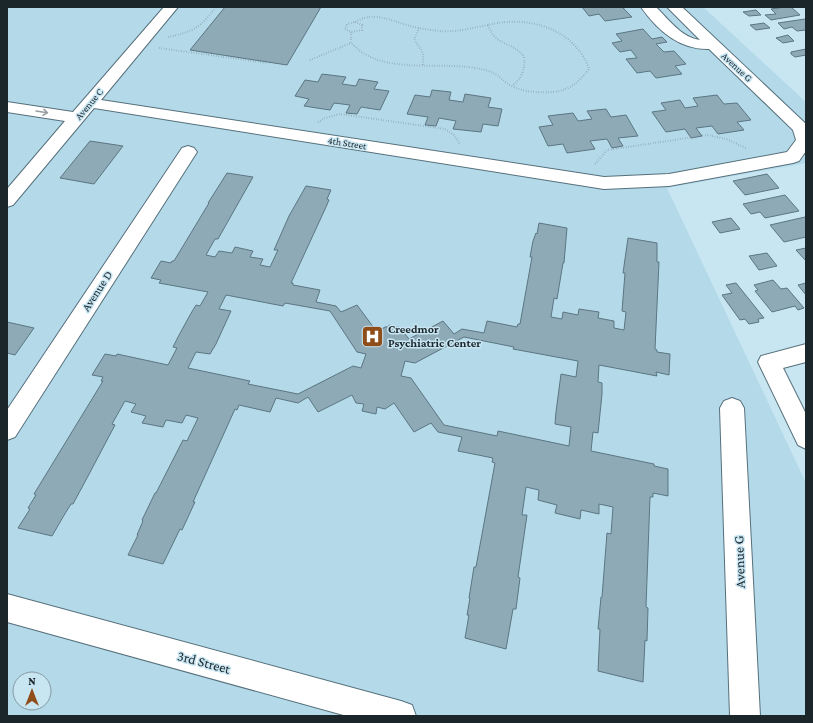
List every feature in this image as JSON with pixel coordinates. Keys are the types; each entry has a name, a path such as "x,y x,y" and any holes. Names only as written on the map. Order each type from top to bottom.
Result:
{"street":[{"name":"Avenue C","path":"7,201 171,7"},
{"path":"648,7 683,41 698,45 713,44"},
{"name":"Avenue G","path":"674,7 801,128"},
{"name":"4th Street","path":"90,103 604,183 669,180 793,156 805,140 801,128"},
{"path":"7,107 77,118"},
{"name":"Avenue D","path":"7,430 188,152"},
{"path":"806,353 769,362 806,438"},
{"name":"Avenue G","path":"732,408 745,716"},
{"name":"3rd Street","path":"7,608 401,716"}],"path":[{"path":"167,38 195,31 201,26 216,7"},
{"path":"351,32 351,43 356,50 367,56 379,60 423,64 458,65 476,68 501,77 506,83 519,90 536,92 562,90 578,84 589,69 583,53 568,38 541,25 513,22 451,31 419,28 379,16 362,17 344,27 346,30 351,32 360,31 363,28 360,23 355,22"},
{"path":"488,25 494,38 520,52 524,57 522,74 518,82 512,86"},
{"path":"419,28 414,36 414,42 422,51 423,64"},
{"path":"310,60 351,43"},
{"path":"154,47 267,63"},
{"path":"316,123 325,118 340,114 445,129 454,135 463,148"},
{"path":"590,168 595,165 603,152 607,150 708,135 726,139 739,146 749,148"}],"shaded area":[{"name":"Creedmor Psychiatric Center","path":"7,7 703,7 806,102 806,163 667,188 806,483 806,716 7,716"}],"building":[{"path":"225,7 321,7 287,65 190,50"},
{"path":"582,7 629,7 623,8 632,17 605,21 599,14 589,16"},
{"path":"791,7 800,15 771,20 765,15 776,14 771,9"},
{"path":"756,10 761,15 749,16 743,12"},
{"path":"805,19 806,30 797,31 792,27 784,29 778,23"},
{"path":"764,23 770,28 756,30 750,25"},
{"path":"643,29 652,39 662,37 667,42 656,44 664,52 674,51 686,64 675,66 682,74 656,78 650,71 637,73 626,59 637,58 631,50 620,52 612,43 622,41 616,34"},
{"path":"788,35 794,41 783,43 776,38"},
{"path":"806,49 806,55 795,57 791,54 791,52"},
{"path":"322,74 346,77 342,84 356,86 359,79 378,82 374,89 389,91 380,110 361,107 357,114 346,113 350,105 334,103 330,110 304,106 309,99 295,96 305,80 318,82"},
{"path":"432,90 451,92 449,100 463,102 465,94 491,98 488,107 502,109 498,126 483,124 481,132 453,129 456,121 439,118 436,126 425,125 428,117 407,114 415,95 430,97"},
{"path":"717,95 724,104 737,103 751,120 737,122 744,130 718,134 712,126 696,128 702,136 691,138 685,129 666,132 652,112 666,110 661,103 680,100 685,108 698,106 693,98"},
{"path":"606,109 611,117 626,115 638,136 618,138 623,146 612,148 607,139 590,141 595,149 567,153 563,144 548,146 539,127 553,125 548,116 573,113 578,121 592,119 587,111"},
{"path":"90,141 123,146 94,184 60,178"},
{"path":"227,173 253,177 218,239 215,239 206,255 215,257 219,251 232,253 235,247 253,251 250,257 263,259 260,265 270,267 278,250 274,250 289,216 306,186 331,190 327,199 329,200 326,207 291,283 293,283 293,285 320,290 316,302 336,306 341,312 357,305 377,332 385,327 388,327 389,325 402,328 401,330 404,330 404,333 409,339 443,321 454,334 462,329 484,333 487,321 517,327 518,324 520,324 532,257 530,257 533,241 536,233 537,234 539,223 567,228 564,263 557,299 554,298 551,317 562,319 563,312 578,315 579,309 599,312 598,318 614,321 614,328 624,330 626,312 622,311 625,273 623,273 628,238 657,243 657,262 659,262 655,349 657,352 670,354 669,375 656,372 657,376 599,365 598,382 602,383 602,394 598,433 593,432 591,451 654,464 654,466 668,469 668,496 653,493 653,497 650,497 646,607 648,608 647,641 645,640 643,682 598,671 600,629 598,629 607,533 611,534 613,507 599,504 599,514 581,510 580,519 555,513 557,505 538,500 539,490 526,487 522,515 527,515 518,577 520,578 516,609 513,609 506,649 465,638 474,567 476,567 495,463 492,462 493,458 458,451 462,437 438,432 431,423 414,432 394,403 385,409 377,407 376,414 362,411 364,404 356,403 352,395 318,412 308,397 298,403 276,398 270,412 239,405 237,410 235,409 182,530 180,529 163,564 128,555 155,493 183,440 187,441 198,418 186,415 182,423 166,420 163,427 142,423 146,416 131,412 136,404 125,401 112,424 115,425 73,504 71,504 52,536 18,528 30,509 28,508 36,495 34,494 103,381 101,381 103,377 92,375 105,354 116,356 117,354 168,365 177,348 173,347 190,315 196,305 200,306 208,292 159,283 161,280 151,278 161,261 171,263 174,261","holes":["226,295 283,306 285,303 330,311 357,352 366,354 361,368 353,366 298,394 248,384 250,381 188,368 196,352 210,354 216,344 231,311 219,309","464,337 514,347 513,349 578,361 576,377 561,374 556,412 555,424 571,427 569,446 498,431 497,436 444,425 411,378 401,376 405,361 415,363"]},
{"path":"767,174 779,188 745,195 733,181"},
{"path":"785,195 799,211 765,218 760,212 751,214 743,204"},
{"path":"805,217 806,237 784,242 770,225"},
{"path":"731,218 740,229 720,233 712,222"},
{"path":"806,248 806,261 796,250"},
{"path":"767,253 777,266 759,270 749,256"},
{"path":"773,280 781,289 787,288 804,308 798,310 795,306 772,312 755,291 758,290 754,285"},
{"path":"736,283 764,318 758,319 759,322 749,324 745,319 740,320 722,295 732,293 726,285"},
{"path":"806,283 806,295 798,285"},
{"path":"7,322 34,328 15,355 7,353"}],"place":[{"name":"Creedmor Psychiatric Center","path":"372,336"}]}
